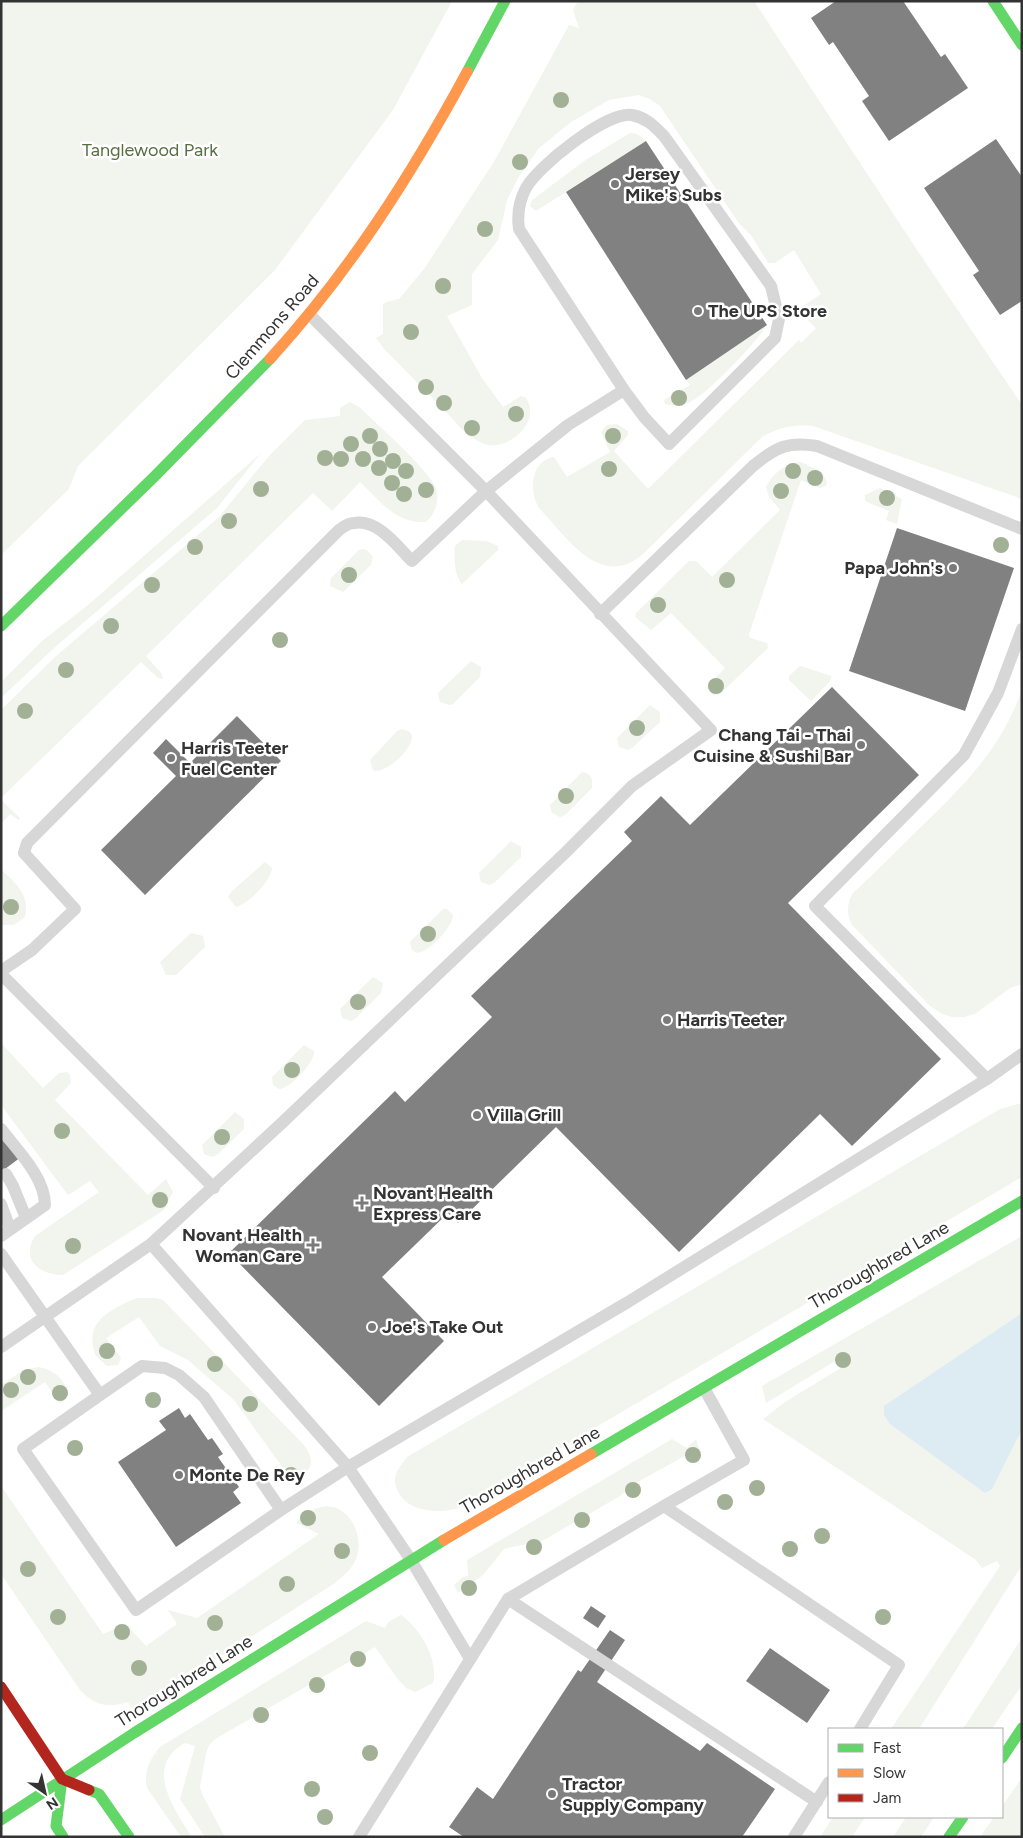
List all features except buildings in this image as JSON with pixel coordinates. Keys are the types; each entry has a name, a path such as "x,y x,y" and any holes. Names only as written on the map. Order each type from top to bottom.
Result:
{"main road":[{"name":"Clemmons Road","path":"1,626 178,453 278,352 310,315 362,247 406,180 505,1"},
{"path":"993,1 1022,45"},
{"name":"Thoroughbred Lane","path":"1,1820 62,1779 411,1560 1022,1201"},
{"path":"1,1687 62,1779 99,1794 129,1837"},
{"path":"1003,1756 1022,1728"},
{"path":"62,1779 56,1826 64,1837"},
{"path":"949,1837 962,1818"}],"lane":[{"path":"625,115 632,115 650,121 664,136 771,286 779,318 775,338 669,444 644,417 624,390 525,239 519,229 518,216 527,186 560,152 602,124 625,115"},
{"path":"1,1346 151,1244 214,1188 565,853 632,786 711,730 486,491 310,315"},
{"path":"214,1188 1,972 32,950 75,910 24,853 27,842 339,530 353,523 371,524 412,561 486,491 568,424 624,390"},
{"path":"600,614 753,466 769,452 791,444 817,446 1022,529"},
{"path":"987,1079 814,906 964,755 998,693 1022,629"},
{"path":"282,1510 204,1397 180,1375 166,1368 142,1366 23,1449 136,1610 348,1466 628,1302 987,1079 1022,1054"},
{"path":"1,1129 36,1177 45,1197 45,1205 6,1233 1,1204"},
{"path":"6,1174 26,1218"},
{"path":"151,1244 348,1466 411,1560 470,1659"},
{"path":"1,1254 100,1395"},
{"path":"359,1837 508,1599 744,1460 704,1388"},
{"path":"664,1506 899,1665 861,1728"},
{"path":"508,1599 817,1802"},
{"path":"794,1837 828,1784"}],"green space":[{"name":"Tanglewood Park","path":"1,1 452,1 393,110 275,270 78,466 69,489 1,555"},
{"path":"578,1 754,1 917,250 1022,405 1022,499 813,426 800,425 782,428 763,436 643,554 627,564 612,566 598,563 572,545 539,508 536,501 533,486 536,471 540,464 554,457 567,477 610,452 601,432 607,425 617,424 628,431 628,435 614,451 648,489 799,340 801,343 816,328 801,314 802,307 821,294 794,250 775,263 768,263 751,235 738,222 660,106 650,99 639,95 609,100 571,122 539,148 518,178 507,200 498,240 472,274 472,305 447,316 482,378 503,407 521,396 526,398 530,408 530,417 526,426 519,434 501,444 491,445 471,437 385,350 376,338 383,334 383,305 386,302 399,299 424,269 495,160 569,25 579,28 573,10"},
{"path":"630,133 637,134 646,141 536,211 530,206 532,200 587,159"},
{"path":"767,325 730,368 707,390 688,403 665,404 664,400 690,385 686,380"},
{"path":"350,402 359,407 389,435 431,480 436,488 437,498 436,507 429,519 426,522 415,522 397,515 382,504 360,482 332,511 313,493 146,656 162,674 163,679 158,678 141,662 1,798 1,710 55,657 219,517 269,456 305,420 340,416 340,408"},
{"path":"261,453 217,508 54,648 1,698 1,682 42,641 88,605"},
{"path":"801,462 822,472 827,482 826,486 820,488 801,480 749,634 750,638 767,643 768,648 720,694 713,695 707,688 725,668 671,613 651,630 635,617 636,613 689,561 696,561 712,577 780,510 769,497 766,487 772,477 790,464"},
{"path":"880,488 902,499 897,524 886,520 889,511 865,500 865,495"},
{"path":"462,540 487,541 498,546 498,550 462,584 455,566 455,546"},
{"path":"364,549 373,557 371,565 343,592 330,586 331,578 359,550"},
{"path":"471,661 481,667 480,677 453,704 449,705 440,702 438,693"},
{"path":"800,666 832,676 830,681 811,701 789,680 789,676"},
{"path":"1022,690 1022,984 1010,988 975,1014 964,1017 952,1017 942,1014 930,1006 852,925 848,913 848,905 853,893 939,809 981,763 1004,729"},
{"path":"650,705 660,712 660,722 632,748 628,750 619,747 617,738"},
{"path":"402,729 410,732 412,736 408,747 391,765 378,771 373,770 370,760 397,731"},
{"path":"582,772 591,777 592,788 565,815 560,817 552,813 550,805"},
{"path":"1,800 20,818 19,820 10,814 1,824"},
{"path":"511,841 521,847 521,857 494,883 489,885 481,882 479,873"},
{"path":"265,862 272,868 268,879 253,897 236,907 228,897 231,892"},
{"path":"1,869 24,896 25,917 14,925 1,925"},
{"path":"443,909 447,909 453,915 445,932 434,944 422,952 417,953 412,950 410,942"},
{"path":"191,933 203,936 205,947 176,975 166,975 160,962"},
{"path":"373,977 383,983 381,993 355,1019 351,1021 342,1018 340,1009"},
{"path":"1,1043 43,1088 59,1073 67,1072 70,1075 71,1083 55,1100 148,1195 166,1179 173,1192 164,1210 63,1275 40,1269 31,1259 31,1245 35,1236 99,1192 90,1181 68,1195 1,1105"},
{"path":"304,1045 314,1051 306,1068 284,1088 279,1089 273,1085 272,1077"},
{"path":"1022,1103 1022,1177 458,1508 439,1511 420,1508 411,1505 398,1492 395,1482 396,1475 407,1457 1000,1109"},
{"path":"235,1112 244,1119 244,1129 217,1155 212,1157 204,1154 202,1145"},
{"path":"1022,1236 1022,1565 920,1728 892,1728 1000,1566 997,1561 982,1568 976,1560 763,1419 785,1402 849,1363 851,1357 842,1357 766,1403 762,1386"},
{"path":"137,1298 163,1300 303,1444 309,1452 311,1460 307,1472 294,1479 277,1480 275,1477 283,1468 234,1400 188,1360 160,1346 139,1317 106,1338 121,1358 118,1365 107,1366 96,1356 93,1335 96,1326 108,1312"},
{"path":"38,1367 56,1374 64,1383 66,1395 64,1401 59,1403 45,1382 1,1411 1,1385 22,1371"},
{"path":"672,1439 687,1448 696,1439 699,1448 634,1484 620,1496 544,1540 504,1549 483,1575 458,1593 454,1585 463,1577 468,1576 467,1560"},
{"path":"1,1486 103,1634 126,1624 146,1646 177,1624 168,1610 197,1618 319,1534 296,1523 304,1515 320,1507 331,1507 341,1510 349,1517 358,1537 356,1559 347,1572 335,1583 151,1701 133,1710 128,1702 114,1705 102,1704 91,1699 80,1690 1,1574"},
{"path":"401,1615 421,1636 431,1655 434,1674 433,1683 415,1692 406,1688 375,1647 215,1739 209,1745 206,1754 200,1787 225,1837 205,1837 180,1799 195,1746 185,1743 173,1752 166,1763 164,1775 171,1801 192,1837 181,1837 147,1788 148,1766 160,1747 366,1621 385,1628 388,1622"},
{"path":"1022,1638 1022,1685 993,1728 964,1728"},
{"path":"1022,1778 1022,1837 980,1837 993,1818 1003,1818 1003,1805"},
{"path":"832,1818 864,1818 852,1837 820,1837"},
{"path":"905,1818 933,1818 921,1837 893,1837"}],"shaded area":[{"path":"1022,1313 1022,1429 992,1489 985,1493 890,1424 884,1415 884,1406"}],"traffic: fast":[{"path":"467,72 505,1"},
{"path":"993,1 1022,45"},
{"path":"1,626 154,477 270,359"},
{"path":"591,1454 1022,1201"},
{"path":"1,1820 134,1733 444,1540"},
{"path":"1003,1756 1022,1728"},
{"path":"62,1779 56,1826 63,1837"},
{"path":"89,1790 99,1794 129,1837"},
{"path":"949,1837 962,1818"}],"traffic: slow":[{"path":"270,359 327,292 377,222 401,186 467,72"},
{"path":"444,1540 591,1454"}],"traffic: jam":[{"path":"1,1687 62,1779 89,1790"}],"place":[{"name":"Jersey Mike's Subs","path":"615,184"},
{"name":"The UPS Store","path":"698,311"},
{"name":"Papa John's","path":"953,568"},
{"name":"Chang Tai - Thai Cuisine & Sushi Bar","path":"861,745"},
{"name":"Harris Teeter Fuel Center","path":"171,758"},
{"name":"Harris Teeter","path":"667,1020"},
{"name":"Villa Grill","path":"477,1115"},
{"name":"Novant Health Express Care","path":"362,1203"},
{"name":"Novant Health Woman Care","path":"313,1245"},
{"name":"Joe's Take Out","path":"372,1327"},
{"name":"Monte De Rey","path":"179,1475"},
{"name":"Tractor Supply Company","path":"552,1794"}]}
